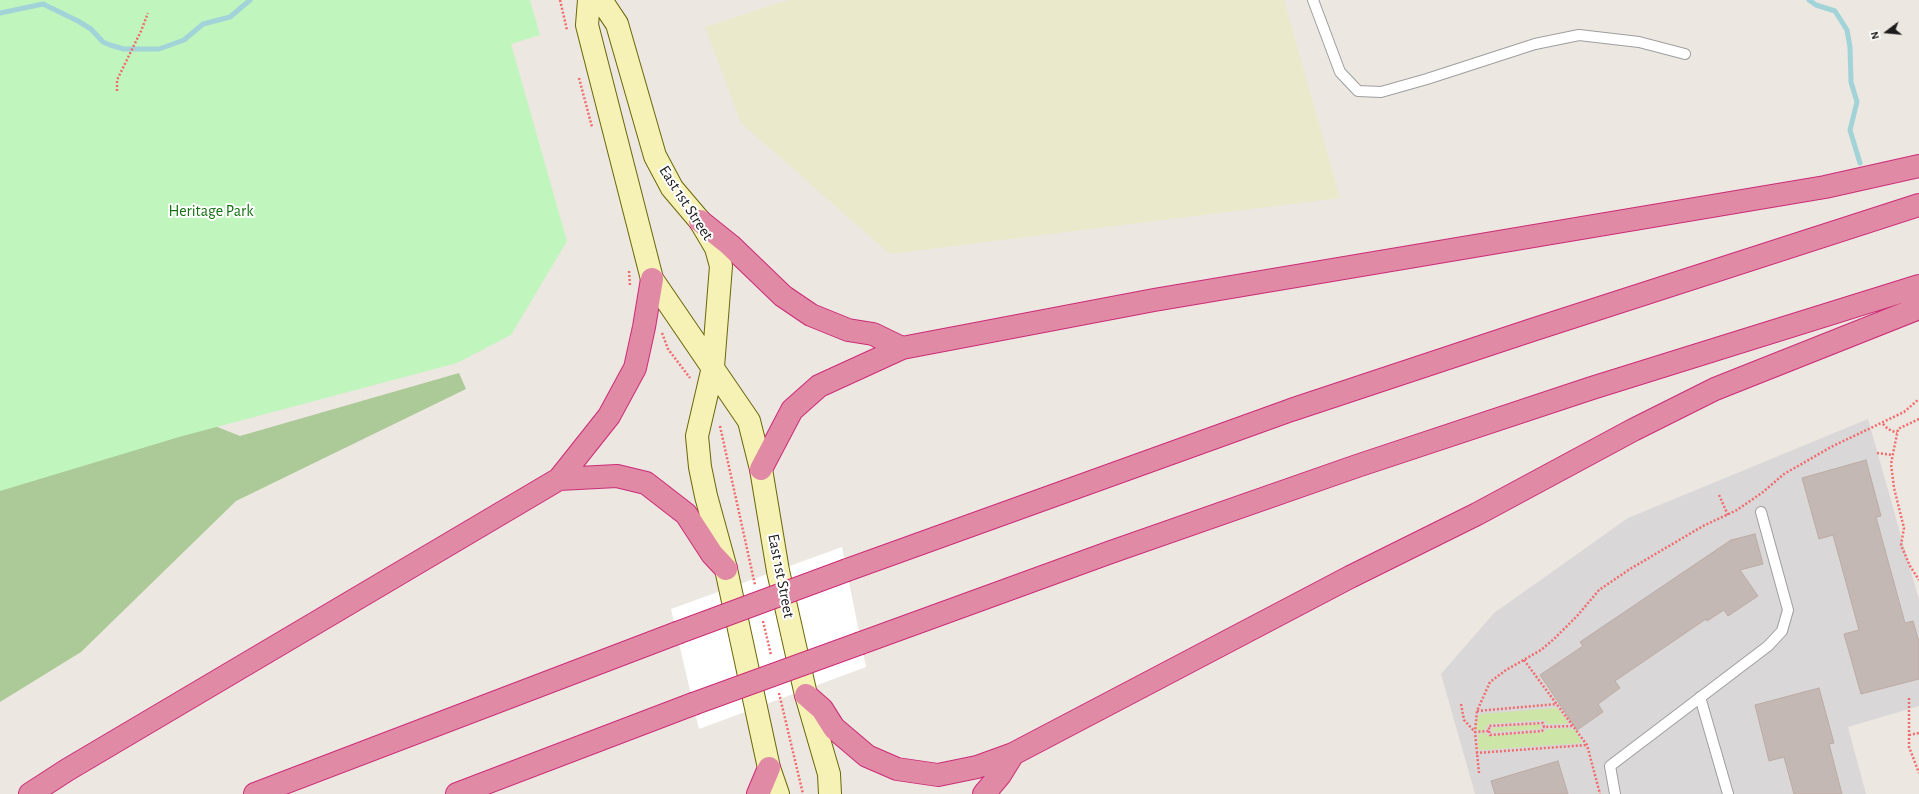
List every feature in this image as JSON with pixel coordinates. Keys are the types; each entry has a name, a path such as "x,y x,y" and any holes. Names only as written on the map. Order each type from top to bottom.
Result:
{"highway":[{"path":"761,469 792,410 819,386 902,348 1154,300 1825,187 1919,166"},
{"path":"255,794 677,632 1299,408 1532,330 1919,205"},
{"path":"700,221 730,245 783,296 812,315 848,330 873,334 902,348"},
{"path":"30,794 67,770 559,479 609,416 635,368 652,279"},
{"path":"457,794 693,704 1110,552 1372,461 1592,388 1919,286"},
{"path":"806,695 822,709 834,728 867,756 897,769 938,775 977,767 1013,754 1343,581 1477,514 1633,430 1715,389 1919,308"},
{"path":"559,479 616,476 646,483 686,514 712,554 726,569"},
{"path":"984,794 1000,775 1013,754"},
{"path":"758,794 769,768"}],"main road":[{"name":"East 1st Street","path":"589,0 587,25 652,279 749,422 761,469 778,571 806,695 829,774 830,794"},
{"name":"East 1st Street","path":"601,0 617,24 656,156 672,188 700,221 716,248 721,266 713,367 697,436 700,467 706,496 726,569 769,768 778,794"}],"lane":[{"path":"1313,0 1340,72 1358,91 1381,92 1427,79 1535,44 1579,35 1639,42 1685,54"},
{"path":"1614,794 1610,766 1768,646 1782,631 1788,610 1761,512"},
{"path":"1700,697 1728,794"}],"path":[{"path":"560,0 568,32"},
{"path":"117,92 117,80 141,31 148,13"},
{"path":"577,70 593,131"},
{"path":"628,266 631,293"},
{"path":"644,327 662,331 668,349 706,397 719,421 755,586"},
{"path":"1479,773 1475,732 1477,711 1490,682 1506,670 1541,650 1567,628 1599,590 1630,569 1704,526 1728,515 1750,502 1784,474 1831,447 1883,424 1904,412 1919,400"},
{"path":"1919,419 1898,429 1892,455 1891,474 1904,528 1901,545 1910,566 1919,580"},
{"path":"1883,424 1888,429 1897,433"},
{"path":"1877,452 1892,455"},
{"path":"1719,495 1728,515"},
{"path":"762,617 772,663"},
{"path":"1524,660 1587,745 1600,794"},
{"path":"778,686 802,794"},
{"path":"1909,698 1909,747 1919,772"},
{"path":"1461,704 1464,720 1475,732"},
{"path":"1477,711 1558,704"},
{"path":"1544,727 1543,723 1489,726 1489,731 1490,735 1542,731 1544,727 1572,726"},
{"path":"1475,732 1489,731"},
{"path":"1909,735 1919,733"},
{"path":"1476,753 1587,745"}],"shaded area":[{"path":"1868,419 1919,600 1919,706 1848,727 1866,794 1475,794 1441,674 1494,613 1628,518"}],"green space":[{"name":"Heritage Park","path":"0,0 530,0 540,35 511,44 567,241 511,335 457,363 179,437 0,491"},
{"path":"788,0 1284,0 1340,198 890,254 741,123 705,27"},
{"path":"0,335 172,409 240,436 459,373 466,389 236,501 81,652 0,702"},
{"path":"1554,708 1558,709 1568,722 1566,724 1547,724 1544,720 1488,724 1486,729 1480,731 1476,730 1478,716 1482,714"},
{"path":"1540,724 1541,729 1493,732 1492,728"},
{"path":"1567,728 1575,730 1582,743 1481,750 1478,748 1478,734 1486,733 1488,736 1544,732 1547,729"}],"pier":[{"path":"842,547 866,667 699,729 671,609"}],"building":[{"path":"1866,460 1881,516 1876,517 1905,623 1913,621 1919,642 1919,679 1861,694 1844,634 1859,630 1833,535 1819,539 1802,478"},
{"path":"1755,534 1763,564 1740,570 1758,596 1728,616 1724,610 1707,621 1706,619 1615,681 1620,688 1598,704 1603,712 1577,730 1540,675 1583,646 1580,642 1731,540"},
{"path":"1819,688 1834,743 1829,744 1842,794 1794,794 1784,757 1769,761 1755,705"},
{"path":"1558,761 1568,794 1495,794 1491,781"}],"waterway":[{"path":"0,13 43,4 78,21 91,29 103,42 110,45 124,49 159,49 184,40 203,24 230,17 250,0"},
{"path":"1809,0 1816,5 1835,11 1847,30 1850,47 1851,82 1857,102 1850,130 1860,163"}]}
